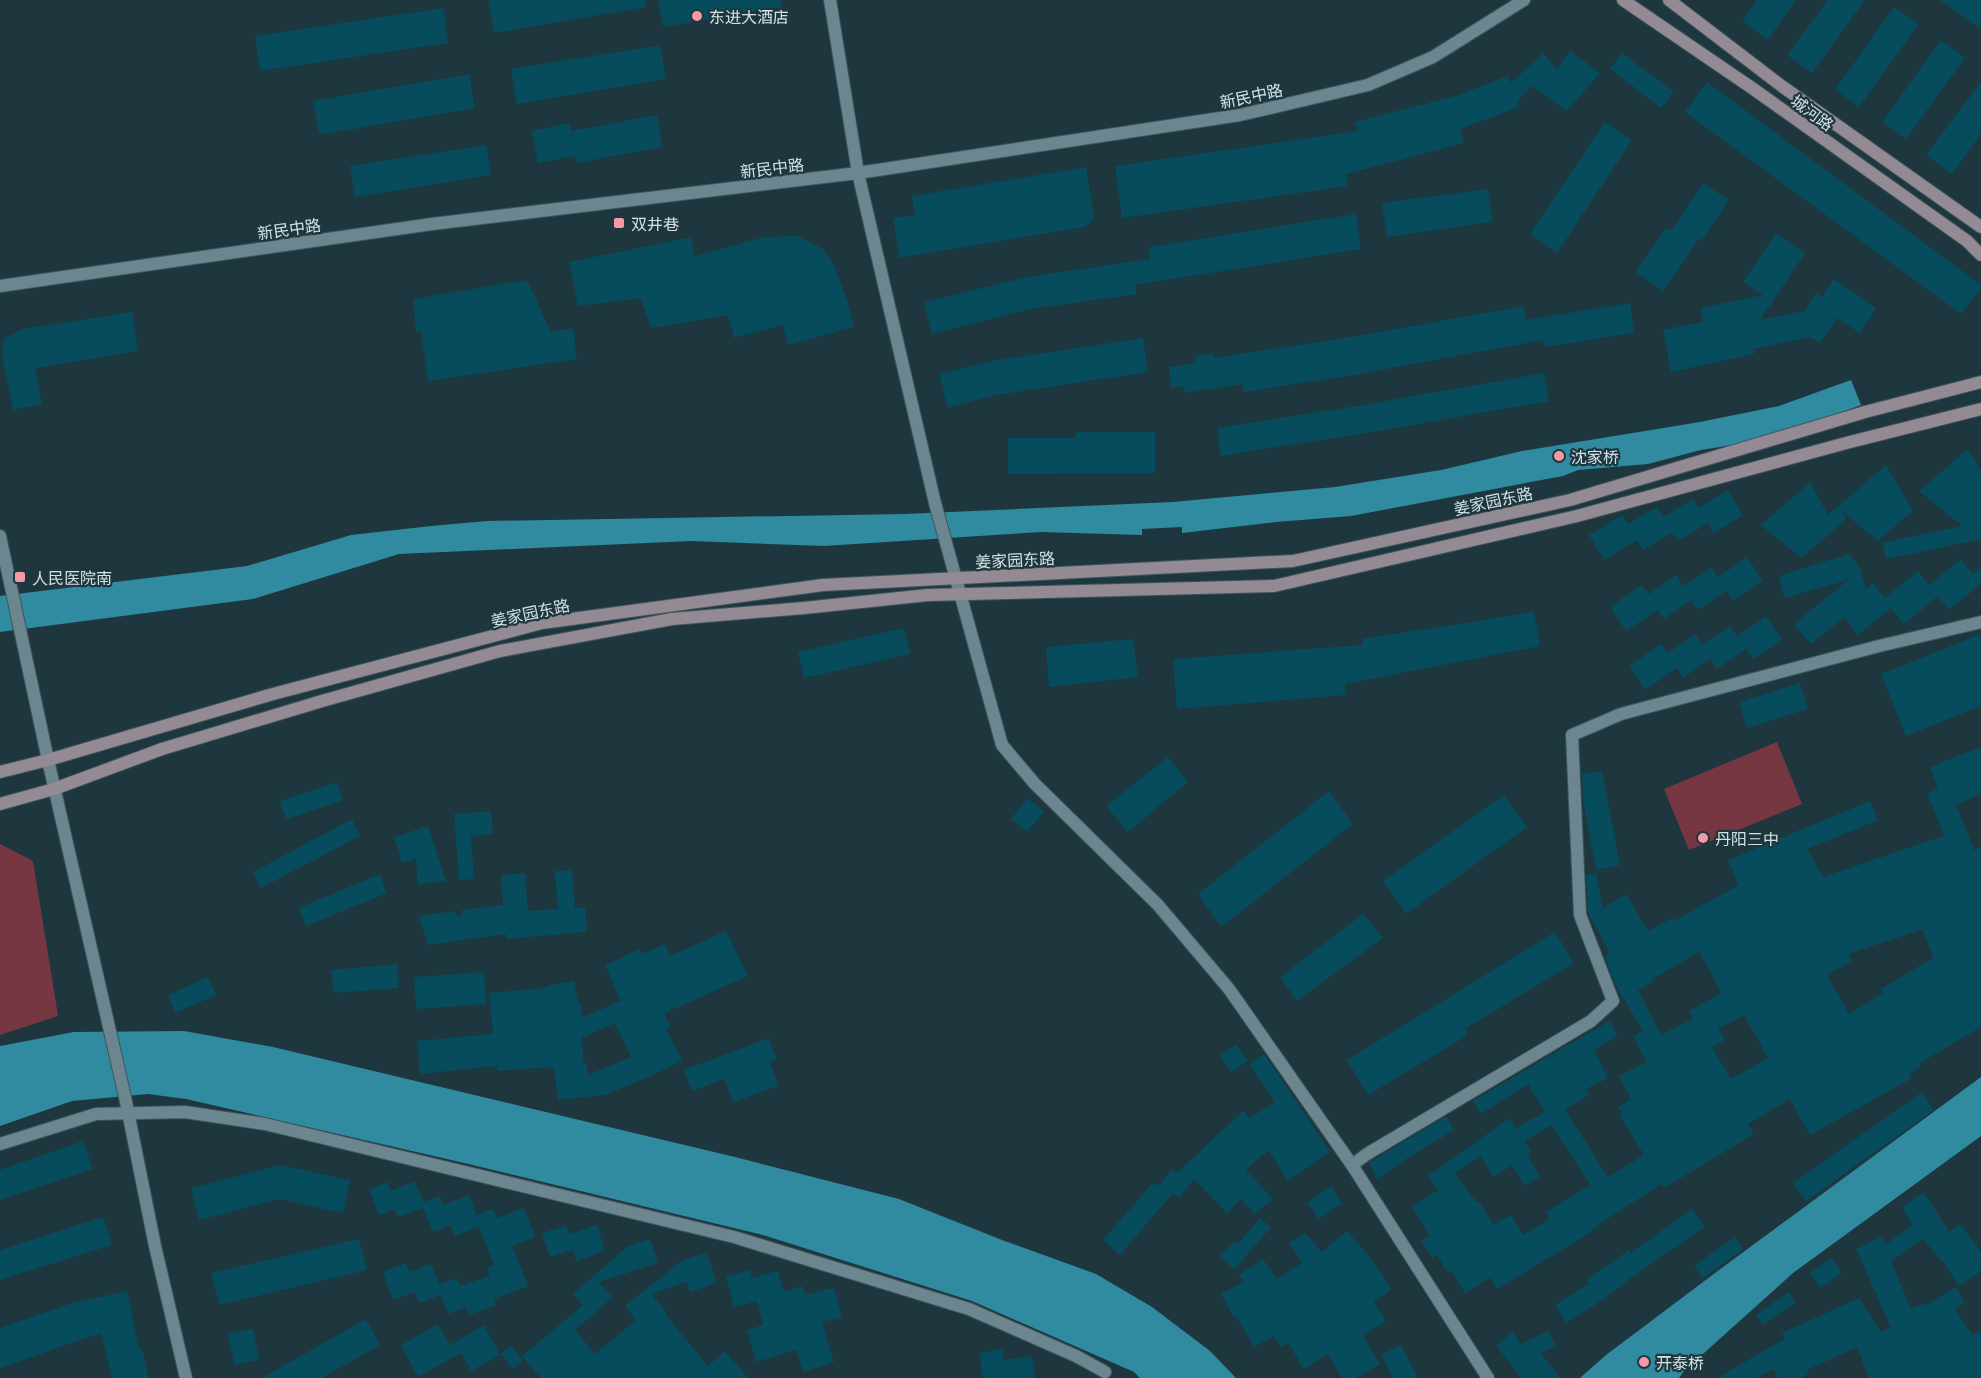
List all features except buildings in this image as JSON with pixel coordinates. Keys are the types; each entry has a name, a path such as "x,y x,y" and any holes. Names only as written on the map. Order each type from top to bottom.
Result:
{"main road":[{"name":"城河路","path":"1623,0 1752,88 1928,214 1981,255"},
{"name":"城河路","path":"1669,0 1783,87 1981,227"},
{"name":"姜家园东路","path":"0,772 273,694 542,623 824,585 1293,561 1570,500 1865,412 1981,382"},
{"name":"姜家园东路","path":"0,804 54,789 162,749 500,651 672,620 959,593 1274,586 1577,516 1981,409"}],"street":[{"path":"830,0 858,173 947,552 1002,745 1035,784 1158,905 1229,988 1352,1165 1488,1378"},
{"name":"新民中路","path":"0,286 432,224 858,173 1240,115 1368,85 1433,57 1524,0"},
{"path":"0,536 54,789 129,1114 155,1246 186,1378"},
{"path":"1352,1165 1591,1021 1613,1001 1580,915 1572,735 1621,714 1868,649 1981,622"},
{"path":"0,1144 96,1114 184,1112 265,1124 734,1237 969,1309 1076,1356 1106,1372"}],"shaded area":[{"path":"1777,742 1802,804 1689,850 1664,789"},
{"path":"0,844 33,861 58,1016 0,1035"}],"water":[{"path":"1851,380 1861,405 1799,428 1648,464 1578,470 1563,476 1351,516 1182,533 1182,527 1142,529 1142,535 1041,532 824,546 691,541 399,554 253,599 0,632 0,596 247,566 351,535 487,521 905,514 1173,502 1335,487 1441,470 1522,451 1700,422 1779,406"},
{"path":"184,1031 273,1047 735,1157 899,1199 1096,1274 1152,1307 1210,1351 1236,1378 1140,1378 1134,1372 972,1301 763,1235 186,1099 148,1094 72,1101 0,1126 0,1046 74,1032"},
{"path":"1981,1077 1981,1136 1793,1273 1679,1378 1580,1378 1606,1355 1715,1273"}],"place":[{"name":"东进大酒店","path":"697,16"},
{"name":"双井巷","path":"619,223"},
{"name":"沈家桥","path":"1559,456"},
{"name":"人民医院南","path":"20,577"},
{"name":"丹阳三中","path":"1703,838"},
{"name":"开泰桥","path":"1644,1362"}]}
